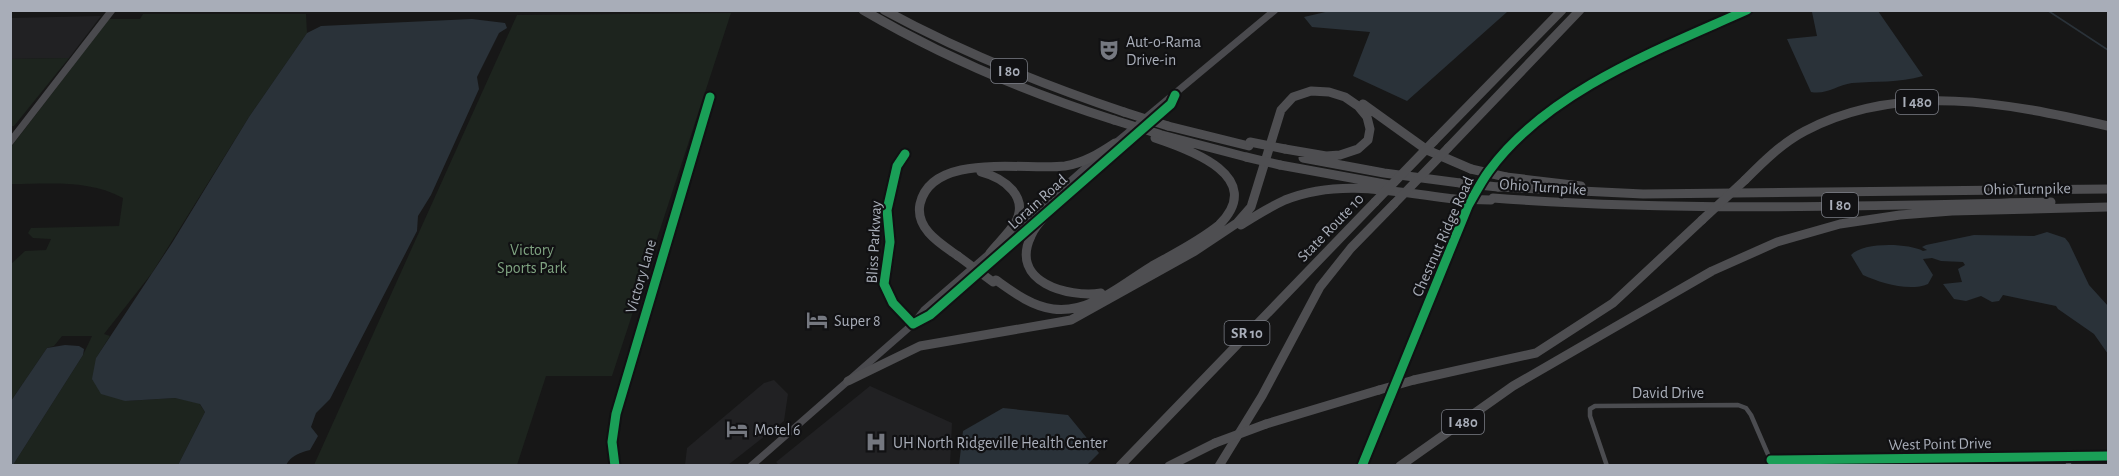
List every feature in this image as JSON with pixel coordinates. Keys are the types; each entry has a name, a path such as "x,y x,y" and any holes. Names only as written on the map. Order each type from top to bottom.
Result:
{"highway":[{"name":"I 80","path":"863,10 979,70 1157,136"},
{"name":"Ohio Turnpike","path":"884,10 1000,67 1124,112 1197,133 1366,170 1498,187 1643,194 2109,189"},
{"name":"State Route 10","path":"1120,465 1562,10"},
{"name":"State Route 10","path":"1219,465 1253,412 1320,287 1344,257 1580,10"},
{"path":"994,281 1034,305 1055,310 1071,309 1086,304 1202,237 1229,224 1244,211 1254,189 1277,108 1286,98 1300,91 1324,88 1348,95 1422,148 1451,163 1506,177 1643,194"},
{"path":"1215,238 1240,220 1251,207 1278,117 1288,100 1307,92 1333,93 1355,102 1369,119 1371,129 1368,140 1351,152 1325,155 1284,152"},
{"name":"I 480","path":"1169,465 1215,443 1266,424 1414,380 1536,353 1604,310 1780,147 1813,127 1851,112 1929,101 1987,103 2048,112 2109,126"},
{"path":"1157,136 1280,165 1454,196"},
{"path":"1157,136 1209,160 1222,170 1230,181 1234,195 1231,212 1202,237"},
{"path":"1101,303 1073,313 1049,314 1027,305 930,235 920,218 919,208 922,197 938,179 966,169 1067,165 1088,159 1115,143"},
{"path":"959,255 929,228 924,217 924,205 928,195 940,182 970,172 988,173 1004,181 1014,191 1019,201 1016,221 990,253"},
{"path":"848,381 920,346 1075,318 1288,199 1327,188 1365,188 1454,196"},
{"name":"Ohio Turnpike","path":"1454,196 1665,207 2109,202"},
{"path":"1057,203 1029,240 1027,258 1035,276 1051,288 1076,295 1098,294 1122,284"},
{"name":"I 480","path":"1400,465 1513,386 1545,367 1712,271 1777,242 1834,226 1900,215 1952,211 2109,207"}],"street":[{"path":"10,142 112,10"},
{"name":"Chestnut Ridge Road","path":"1362,465 1468,206 1494,164 1521,135 1550,112 1638,60 1747,10"},
{"name":"Lorain Road","path":"751,465 914,324 930,315 1057,203 1105,156 1115,143 1164,100 1175,94 1275,11"},
{"name":"Lorain Road","path":"914,324 924,310 990,253 1105,156 1171,104 1175,94"},
{"name":"Victory Lane","path":"615,465 612,442 616,414 710,97"},
{"name":"Bliss Parkway","path":"905,154 896,169 887,210 890,242 884,284 893,303 914,324"},
{"name":"David Drive","path":"1606,465 1590,416 1590,409 1598,405 1735,405 1746,408 1772,463"},
{"path":"2064,456 2070,465"},
{"name":"West Point Drive","path":"1772,463 1869,459 2109,456"},
{"path":"1966,458 1971,465"},
{"path":"1869,459 1872,465"}],"shaded area":[{"path":"1334,10 1507,12 1407,101 1353,76 1370,32 1312,27 1304,17"},
{"path":"1878,11 1923,76 1896,81 1852,83 1827,91 1811,92 1787,39 1817,36 1812,12"},
{"path":"101,16 69,58 11,59 10,18"},
{"path":"472,19 505,23 507,28 499,33 477,77 479,89 431,195 418,216 417,231 330,399 316,413 311,427 318,436 310,450 296,455 286,465 178,465 205,412 200,404 175,398 125,401 101,394 92,379 96,358 172,243 249,117 307,33 321,26"},
{"path":"2047,232 2065,238 2089,285 2108,306 2108,354 2094,334 2056,306 2003,295 1999,301 1992,302 1981,296 1966,301 1954,299 1943,284 1962,282 1958,269 1965,265 1963,262 1923,259 1933,275 1928,284 1904,287 1863,275 1851,255 1875,246 1907,246 1923,251 1927,250 1922,247 1926,245 1974,235 2034,236"},
{"path":"65,345 79,346 84,349 83,355 11,465 11,401 47,348"},
{"path":"774,380 788,394 784,421 728,465 685,465 687,448 764,383"},
{"name":"UH North Ridgeville Health Center","path":"870,386 952,423 950,465 779,465 776,462"},
{"path":"1003,408 1068,415 1099,453 1087,465 959,465 963,431"}],"green space":[{"name":"Victory Sports Park","path":"731,13 612,376 546,376 517,465 314,465 517,15"},
{"path":"143,14 306,14 307,33 249,117 152,273 104,334 110,336 96,358 125,401 175,398 199,403 205,412 178,465 13,465 83,355 92,336 62,336 54,346 47,348 11,401 11,264 25,251 46,250 51,239 33,238 28,233 31,228 119,226 123,198 82,185 11,184 11,147 109,19 140,19"},
{"path":"69,58 14,126 11,126 11,59"}],"waterway":[{"path":"2047,10 2108,50"}],"railway":[{"path":"10,11 41,10"}],"cycle path":[{"path":"1362,466 1468,206 1490,170 1518,139 1552,111 1589,87 1670,45 1747,10"},
{"path":"905,154 897,166 887,210 890,242 884,284 893,303 913,324 930,315 1171,104 1175,95"},
{"path":"615,466 612,442 616,414 710,97"},
{"path":"1771,460 2108,456"}],"place":[{"name":"Aut-o-Rama Drive-in","path":"1109,50"},
{"name":"Super 8","path":"817,320"},
{"name":"Motel 6","path":"737,429"},
{"name":"UH North Ridgeville Health Center","path":"876,442"}]}
